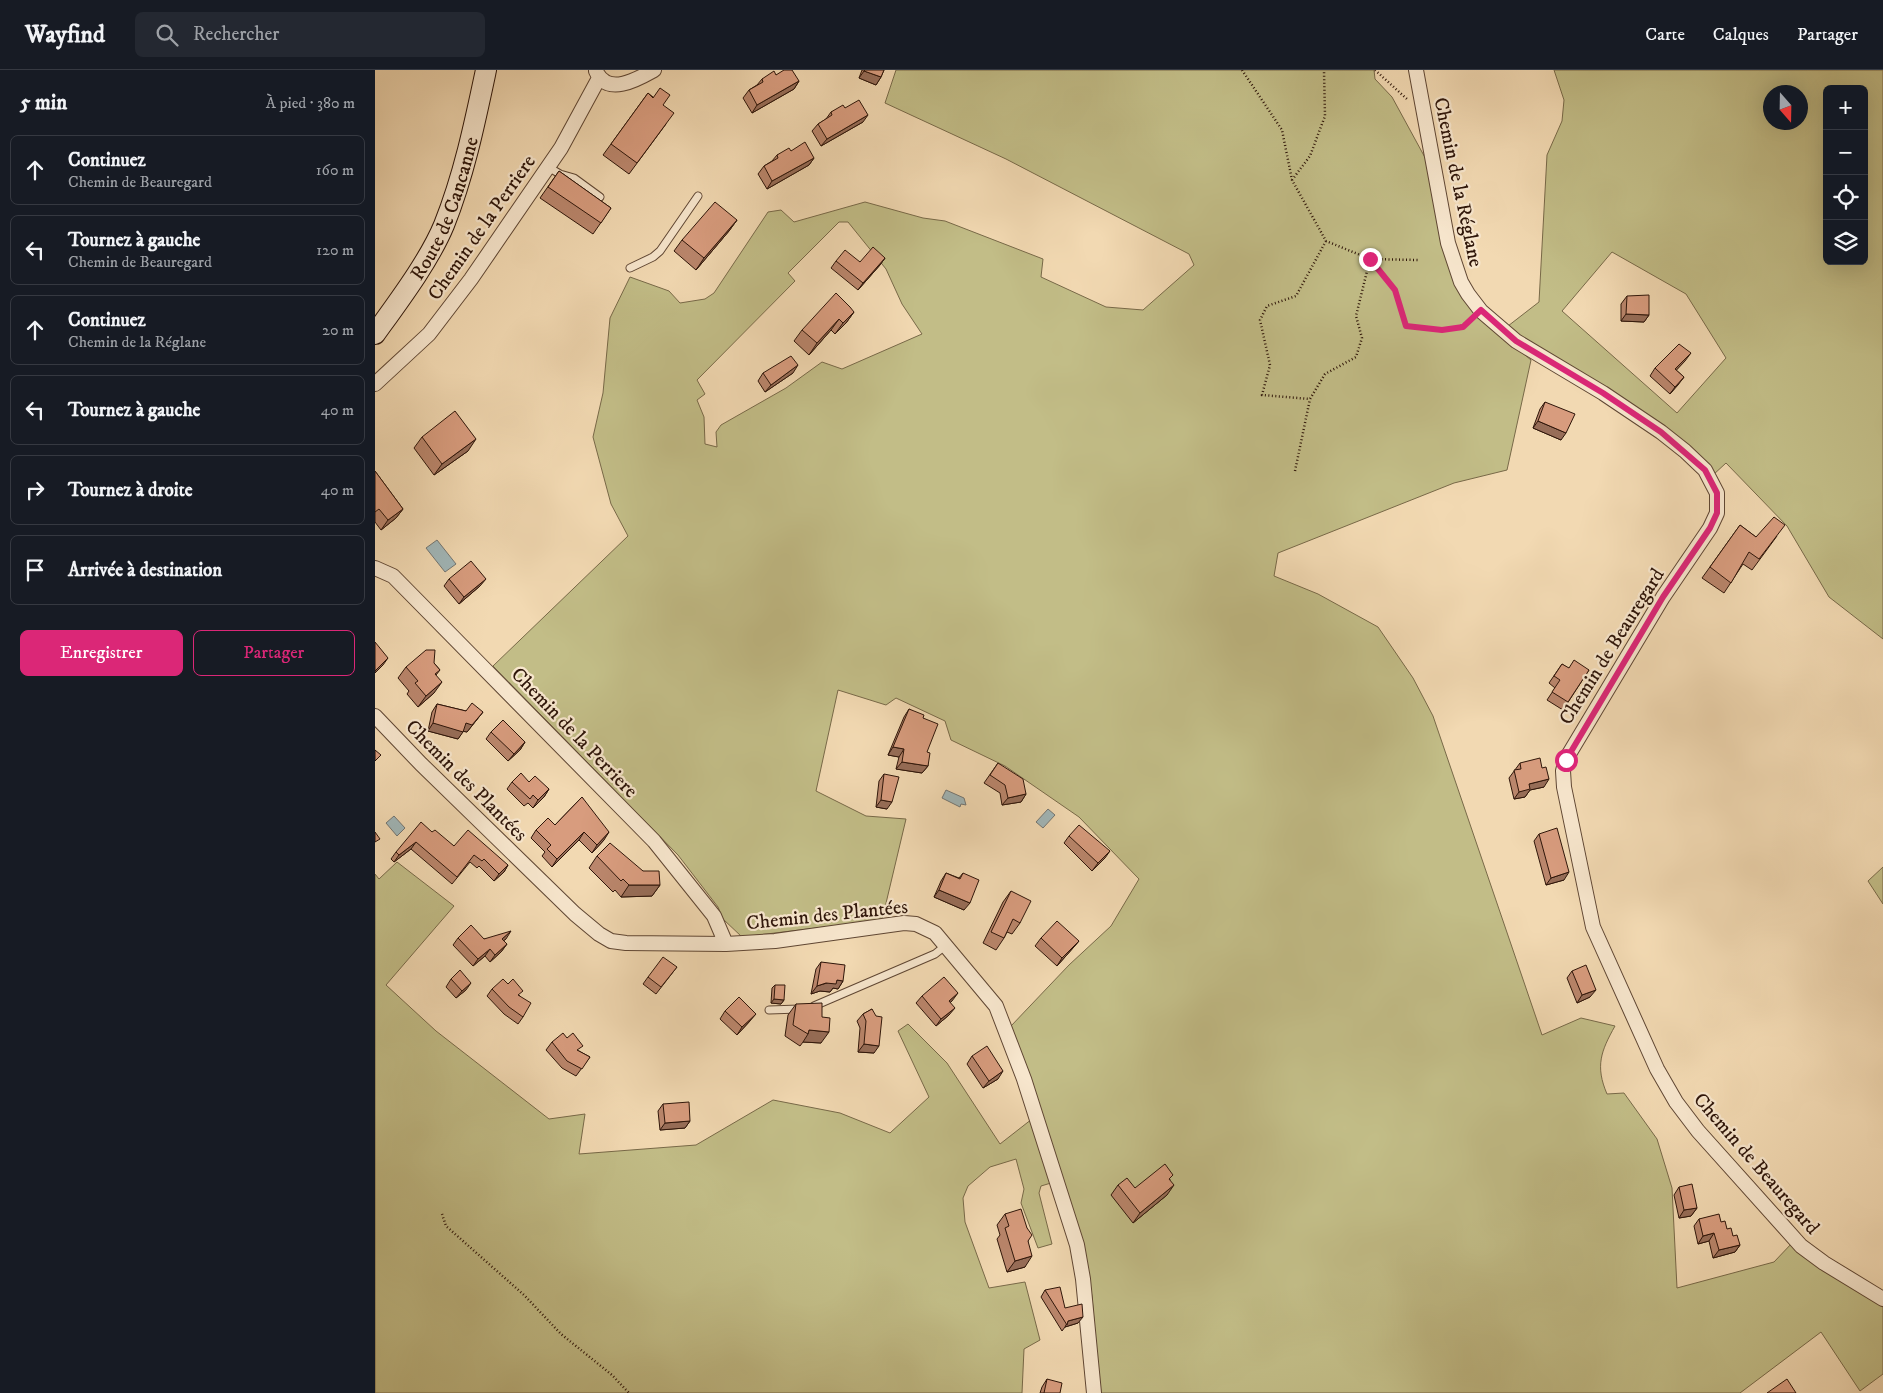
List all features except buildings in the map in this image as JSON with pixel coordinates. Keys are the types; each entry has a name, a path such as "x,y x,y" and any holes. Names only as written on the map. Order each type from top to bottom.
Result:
{"main road":[{"name":"Route de Cancanne","path":"375,334 406,292 444,226 466,157 486,70"}],"street":[{"path":"598,74 608,83 624,84 654,70"},
{"name":"Chemin de la Réglane","path":"1416,70 1422,110 1436,166 1448,243 1455,266 1464,288 1481,310 1516,341"},
{"name":"Chemin de la Perriere","path":"375,384 415,348 446,314 548,167 598,74"},
{"name":"Chemin de Beauregard","path":"1516,341 1603,393 1661,432 1705,470 1717,493 1717,513 1710,528 1663,597 1566,760 1563,770 1569,818 1593,927 1657,1069 1676,1102 1698,1131 1801,1246 1824,1263 1883,1299"},
{"name":"Chemin de la Perriere","path":"375,568 393,576 655,841 714,916 726,944"},
{"name":"Chemin des Plantées","path":"375,716 503,845 599,934 611,941 625,943 726,944 775,941 904,923 926,927 935,933 996,1006 1024,1079 1077,1245 1083,1279 1094,1393"}],"lane":[{"path":"548,167 560,174 574,178 600,197"},
{"path":"630,268 653,257 660,251 698,196"},
{"path":"769,1010 789,1010 822,1004 884,974 935,954 945,946"}],"path":[{"path":"1242,70 1282,130 1292,180 1326,241 1370,259 1418,260"},
{"path":"1292,180 1310,156 1325,116 1323,70"},
{"path":"1375,70 1401,95 1422,110"},
{"path":"1310,398 1262,395 1270,364 1259,320 1267,306 1296,296 1326,241"},
{"path":"1370,259 1395,290 1406,326 1442,330 1463,327 1481,310"},
{"path":"1295,471 1310,398 1325,374 1356,357 1363,338 1356,316 1370,259"},
{"path":"442,1214 443,1222 452,1233 524,1295 561,1334 612,1375 629,1393"}],"shaded area":[{"path":"896,70 1374,70 1375,79 1392,97 1428,163 1480,318 1531,360 1507,470 1454,483 1278,553 1274,576 1318,594 1378,627 1413,678 1433,716 1542,1035 1581,1018 1615,1026 1606,1043 1601,1059 1603,1084 1607,1094 1624,1093 1657,1139 1672,1188 1677,1288 1774,1262 1793,1242 1825,1271 1883,1307 1883,1374 1860,1391 1821,1332 1740,1393 1100,1393 1088,1269 1011,1026 1069,965 1111,926 1139,879 1079,817 1005,766 951,740 945,721 896,698 886,705 838,690 816,791 866,816 906,819 882,920 742,937 723,919 718,907 678,855 493,666 628,536 611,504 593,437 603,393 610,318 630,277 669,291 680,303 705,299 714,293 768,212 781,210 794,222 865,202 923,218 945,221 1043,259 1041,277 1106,307 1143,310 1194,265 1189,254 1006,159 885,103","holes":["839,222 848,222 886,269 902,304 922,334 842,369 822,362 786,388 721,425 716,432 717,447 705,444 704,417 697,400 705,394 697,380 795,281 788,273"]},
{"path":"1554,70 1883,70 1883,639 1829,597 1787,526 1726,463 1713,475 1528,343 1508,326 1539,302 1547,155 1562,121 1564,100","holes":["1612,252 1686,294 1726,358 1677,413 1562,311"]},
{"path":"437,540 456,564 445,572 426,548"},
{"path":"946,790 964,798 966,805 961,804 960,807 942,798"},
{"path":"1048,809 1055,815 1043,828 1036,822"},
{"path":"394,816 405,828 397,836 386,823"},
{"path":"397,862 454,906 386,985 436,1031 549,1119 585,1114 579,1154 696,1145 773,1100 840,1113 890,1133 929,1097 898,1031 908,1024 947,1063 1000,1144 1032,1119 1051,1183 1041,1186 1039,1193 1052,1244 1038,1248 1021,1203 1024,1189 1016,1159 990,1167 968,1186 963,1198 965,1222 989,1288 1025,1282 1040,1340 1024,1349 1022,1393 375,1393 375,874 379,879"},
{"path":"1883,867 1883,904 1868,881"}],"route":[{"path":"1370,259 1386,276 1395,290 1401,315 1406,326 1442,330 1463,327 1481,310 1499,328 1516,341 1603,393 1661,432 1705,470 1713,482 1717,493 1717,513 1710,528 1663,597 1566,760"}]}
